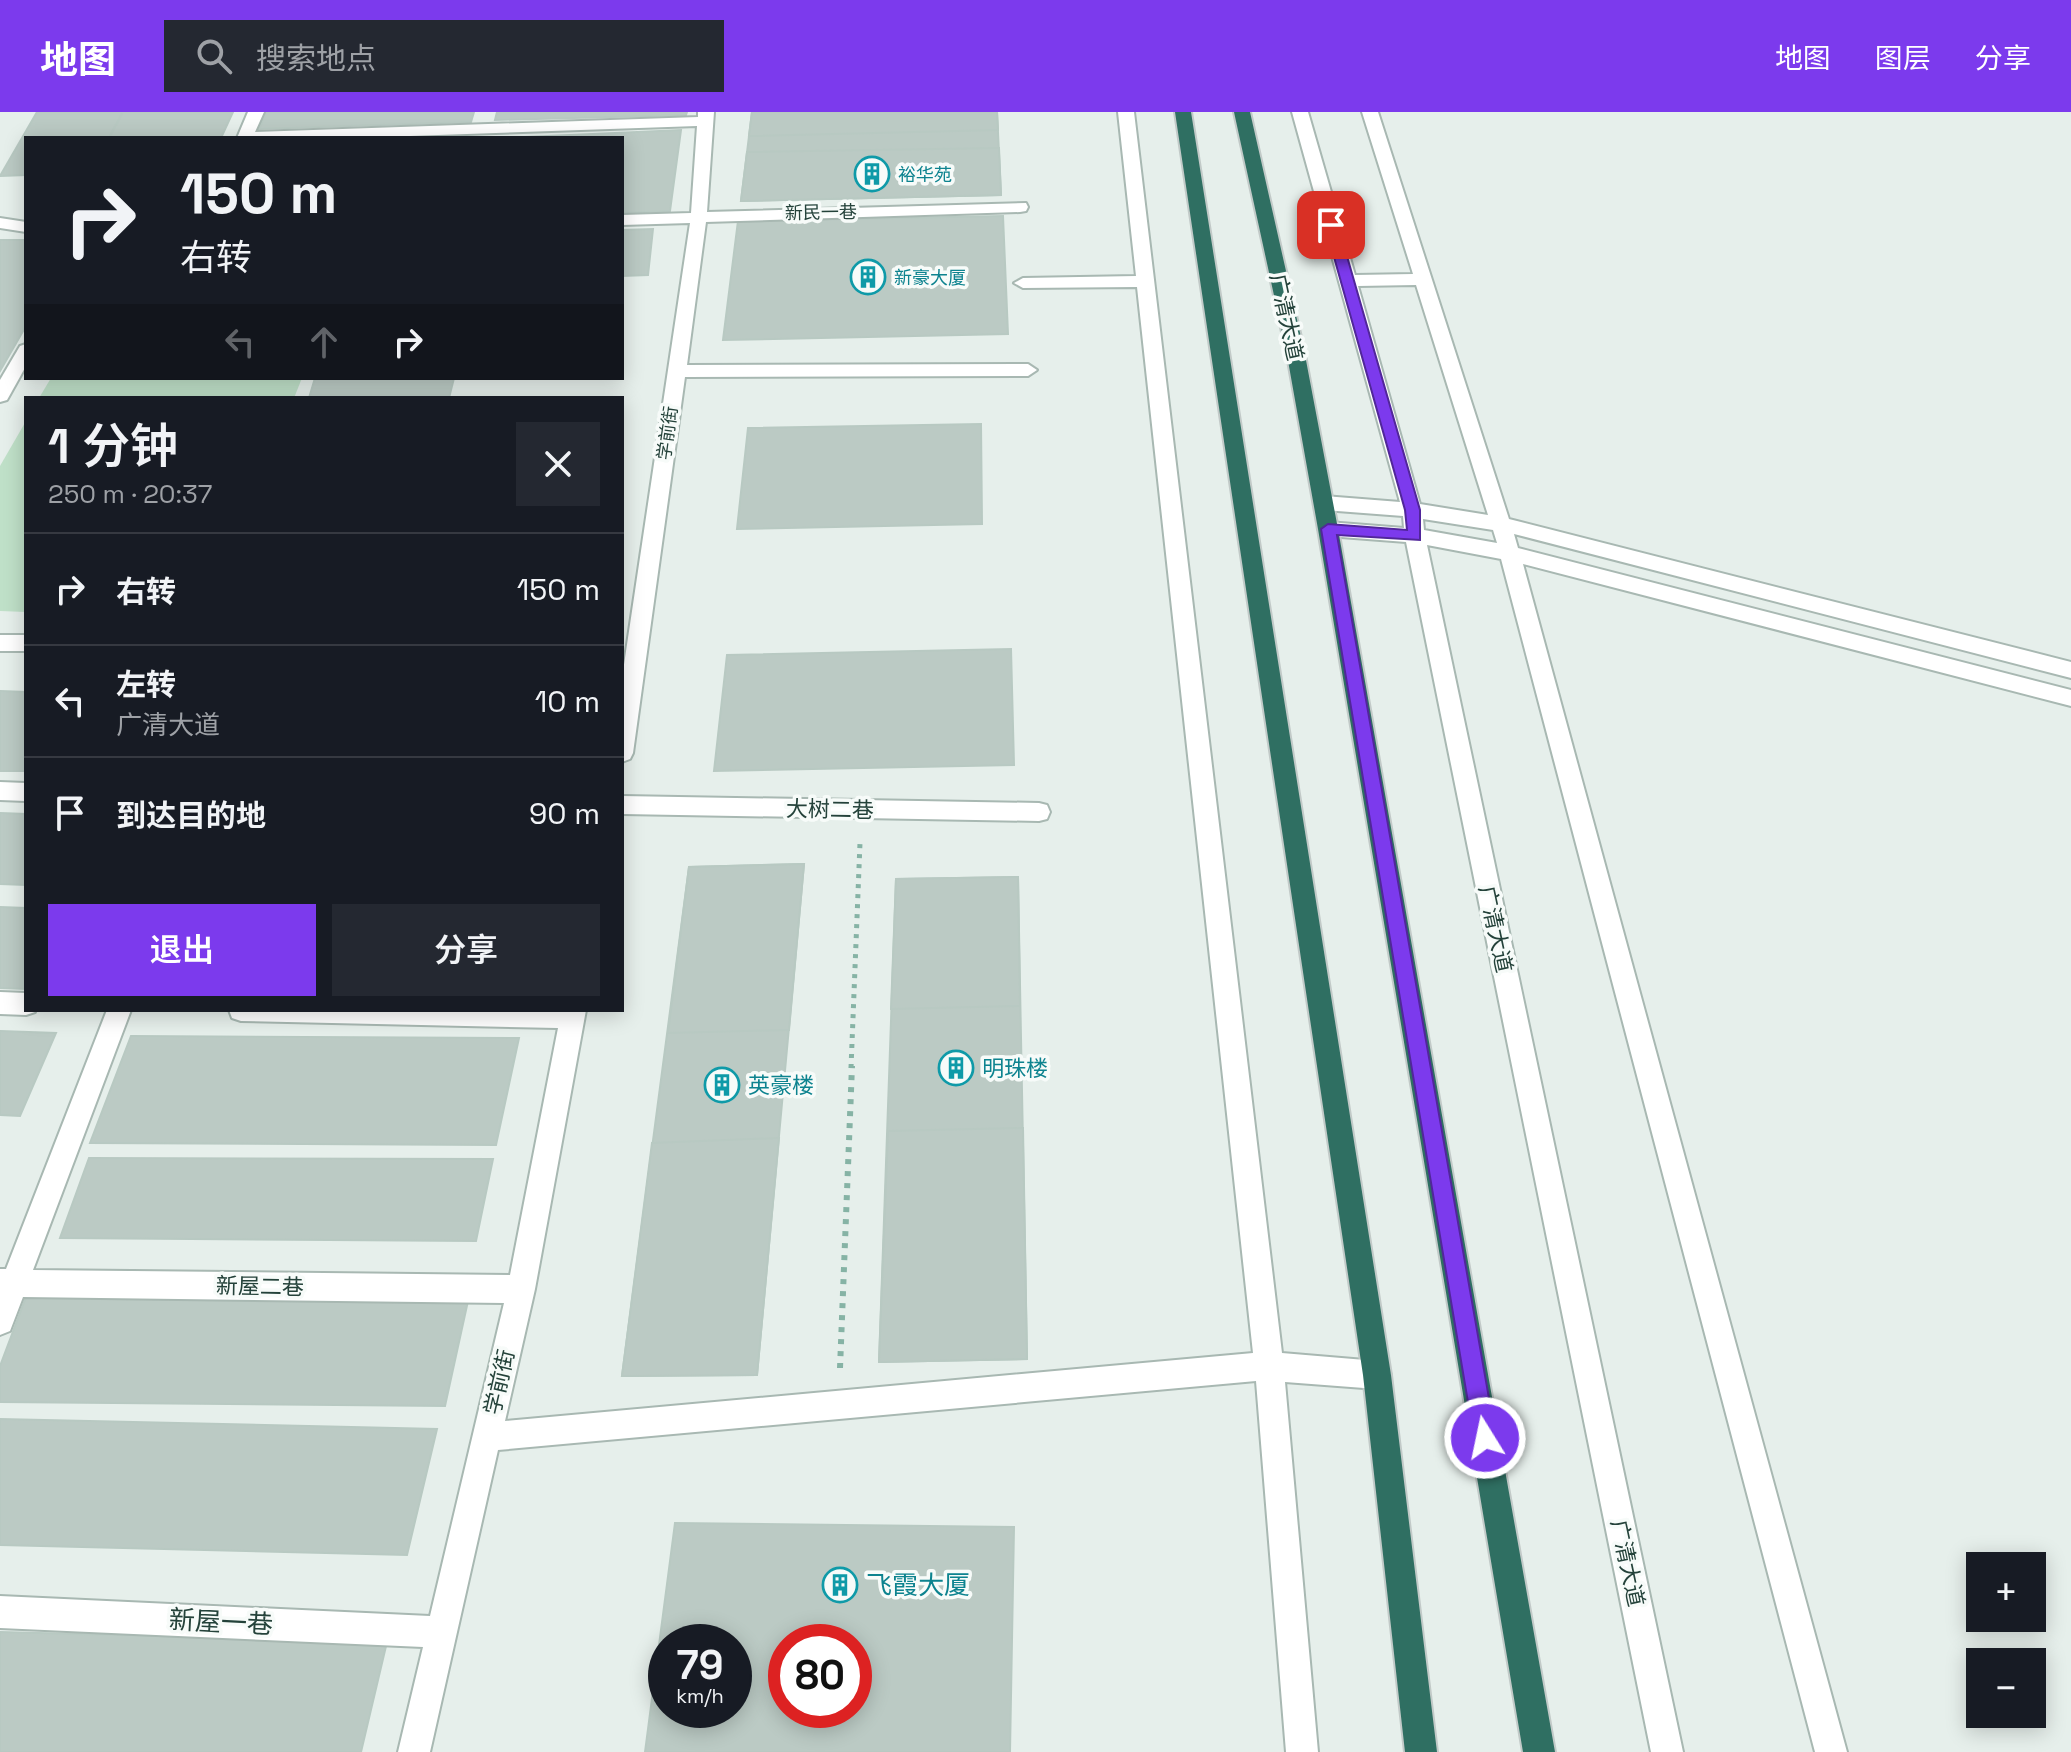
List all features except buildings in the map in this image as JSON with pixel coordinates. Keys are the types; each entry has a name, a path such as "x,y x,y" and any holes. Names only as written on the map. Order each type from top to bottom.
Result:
{"highway":[{"path":"1183,112 1377,1375 1421,1752"},
{"name":"广清大道","path":"1242,112 1296,355 1324,503 1539,1752"}],"street":[{"path":"246,136 256,112"},
{"path":"481,134 485,112"},
{"path":"1126,112 1269,1366 1302,1752"},
{"name":"广清大道","path":"1300,112 1412,510 1667,1752"},
{"path":"1370,112 1510,553 1831,1752"},
{"path":"363,136 481,134 706,116"},
{"name":"学前街","path":"624,721 628,657 699,215 706,116"},
{"name":"新民一巷","path":"624,220 699,215 1020,207"},
{"path":"0,223 24,227"},
{"path":"1347,281 1423,279"},
{"path":"1023,283 1146,281"},
{"path":"0,396 24,354"},
{"path":"676,371 1028,370"},
{"path":"1324,503 1412,510 1501,524 2071,670"},
{"path":"1328,529 1415,536 1510,553 2071,698"},
{"path":"0,643 24,643"},
{"path":"0,791 24,792"},
{"name":"大树二巷","path":"624,805 1039,812"},
{"path":"0,1003 24,1004"},
{"path":"0,1321 7,1283 118,1012"},
{"path":"407,1012 573,1014"},
{"name":"学前街","path":"414,1752 521,1289 573,1014"},
{"name":"新屋二巷","path":"7,1283 521,1289"},
{"path":"486,1437 1269,1366 1377,1375"},
{"name":"新屋一巷","path":"0,1612 441,1632"}],"path":[{"path":"839,1405 862,809"}],"green space":[{"path":"50,380 301,380 295,396 40,396"},
{"path":"24,424 24,612 0,611 0,466"}],"place":[{"name":"裕华苑","path":"872,174"},
{"name":"新豪大厦","path":"868,277"},
{"name":"明珠楼","path":"956,1068"},
{"name":"英豪楼","path":"722,1085"},
{"name":"飞霞大厦","path":"840,1585"}],"route":[{"path":"1331,225 1412,510 1415,536 1328,529 1485,1438"}]}
